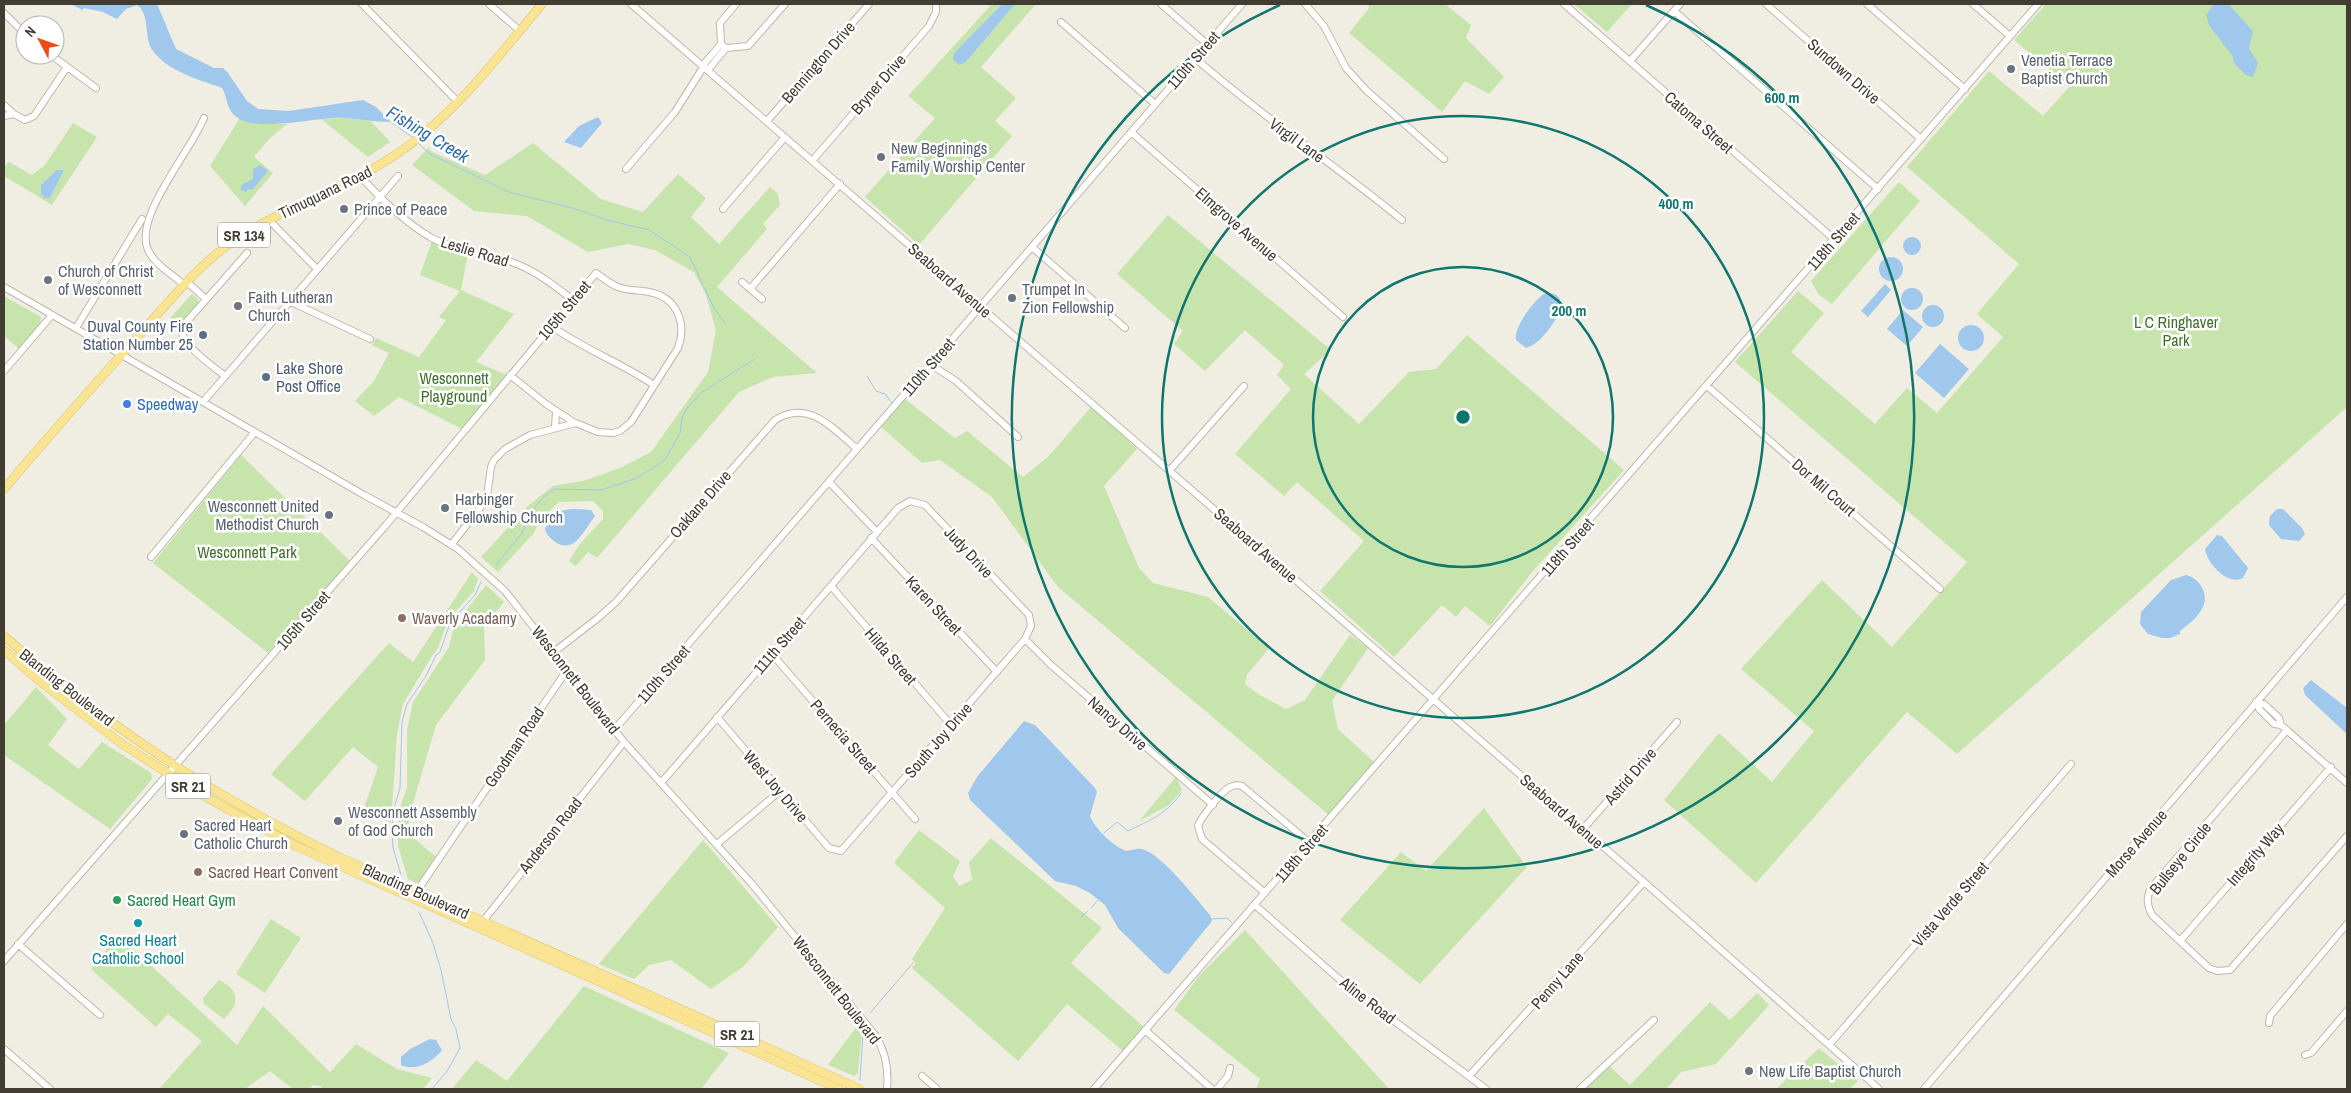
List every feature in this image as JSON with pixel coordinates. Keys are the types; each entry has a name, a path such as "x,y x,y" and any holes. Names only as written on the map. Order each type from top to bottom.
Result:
{"main road":[{"name":"Timuquana Road","path":"4,489 186,283 221,251 269,220 360,176 419,138 458,102 542,4"},
{"name":"Blanding Boulevard","path":"4,636 111,722 175,767 262,823"},
{"name":"Blanding Boulevard","path":"4,650 83,715 168,774 262,823 412,899 478,928 664,1002 860,1089"},
{"path":"48,688 58,690 78,706 89,706"},
{"path":"83,715 97,716 111,722"},
{"name":"Blanding Boulevard","path":"337,861 417,892 483,921 612,988 839,1089"},
{"path":"612,988 621,987 657,1003 664,1002"}],"street":[{"path":"362,4 458,102"},
{"path":"489,4 520,31"},
{"name":"Seaboard Avenue","path":"631,4 1644,882 1879,1089"},
{"path":"724,46 720,23 736,4"},
{"path":"626,169 675,112 705,67 724,46 748,46 785,4"},
{"name":"Bennington Drive","path":"767,121 869,4"},
{"name":"Bryner Drive","path":"812,161 929,26 936,12 936,4"},
{"path":"1161,4 1207,44"},
{"name":"110th Street","path":"614,730 1242,4"},
{"path":"1305,4 1324,26 1346,68 1444,159"},
{"name":"Catoma Street","path":"1564,4 1834,239"},
{"path":"1630,61 1680,4"},
{"name":"Sundown Drive","path":"1766,4 1922,139"},
{"path":"1867,4 1965,89"},
{"path":"1973,4 2010,36"},
{"name":"118th Street","path":"1094,1089 2038,4"},
{"path":"1674,11 1878,189"},
{"path":"4,13 15,24"},
{"path":"1061,22 1155,104"},
{"name":"Virgil Lane","path":"1195,58 1250,106 1355,182 1402,220"},
{"path":"64,65 96,88"},
{"path":"4,105 14,114 25,120 34,116 67,67"},
{"path":"4,116 14,114"},
{"path":"204,118 156,200 144,234 151,256 206,299"},
{"name":"Elmgrove Avenue","path":"1131,132 1343,317"},
{"path":"723,209 785,137"},
{"name":"Leslie Road","path":"360,176 378,196 430,237 461,249 515,263 544,278 573,300"},
{"path":"203,402 378,196 398,176"},
{"path":"750,289 840,184"},
{"path":"76,328 142,219"},
{"path":"269,220 317,269"},
{"path":"1032,248 1125,328"},
{"path":"225,376 193,349 181,332 183,325 247,253"},
{"name":"105th Street","path":"4,960 396,513 596,273 618,287 659,295 673,306 679,314 683,328 682,338 678,348 654,385"},
{"path":"742,282 762,299"},
{"name":"Wesconnett Boulevard","path":"4,287 76,328 120,356 396,513 470,558 505,591 624,742 717,844 876,1035 885,1055 888,1068 887,1089"},
{"path":"289,301 370,339"},
{"path":"4,371 52,315"},
{"path":"510,375 556,412 598,432 613,433 620,431 631,422 654,385 551,326"},
{"path":"930,364 956,381 1018,437"},
{"path":"1170,470 1244,386"},
{"name":"Dor Mil Court","path":"1707,386 1940,589"},
{"path":"555,427 556,412"},
{"name":"Oaklane Drive","path":"554,652 616,602 775,420 788,414 810,414 824,420 857,449"},
{"path":"451,545 483,504 487,496 491,467 499,454 521,439 555,427 576,423"},
{"path":"152,557 255,432"},
{"path":"829,482 877,532"},
{"name":"Judy Drive","path":"898,508 910,501 925,505 1025,611 1031,621"},
{"name":"111th Street","path":"660,783 898,508"},
{"name":"Karen Street","path":"872,538 997,672"},
{"name":"Hilda Street","path":"831,586 951,725"},
{"name":"Morse Avenue","path":"1924,1089 2258,703 2347,597"},
{"name":"South Joy Drive","path":"836,851 846,848 1026,639 1030,632 1031,621"},
{"name":"Nancy Drive","path":"1026,639 1050,665 1213,805"},
{"name":"Pernecia Street","path":"772,654 914,819"},
{"name":"Goodman Road","path":"412,899 567,670"},
{"path":"2258,703 2264,704 2279,718 2281,725 2347,783"},
{"name":"West Joy Drive","path":"717,717 829,848 836,851"},
{"name":"Astrid Drive","path":"1583,829 1677,722"},
{"name":"Bullseye Circle","path":"2287,730 2151,888 2147,895 2148,906 2152,915 2210,968 2217,971 2230,970 2347,836"},
{"name":"Anderson Road","path":"478,928 624,742"},
{"name":"Vista Verde Street","path":"1829,1045 2071,764"},
{"name":"Integrity Way","path":"2180,941 2331,767"},
{"path":"1265,894 1202,839 1198,826 1227,789 1236,785 1247,788 1310,843"},
{"path":"717,844 780,791"},
{"name":"Penny Lane","path":"1469,1076 1528,1013 1644,882"},
{"name":"Aline Road","path":"1255,905 1347,986 1486,1089"},
{"path":"2269,1023 2270,1016 2347,924"},
{"path":"18,944 100,1015"},
{"path":"2305,1055 2311,1053 2347,1011"},
{"path":"1580,1089 1654,1020"},
{"path":"1145,1030 1212,1089"},
{"path":"743,1047 750,1040"},
{"path":"4,1049 50,1089"},
{"path":"1217,1089 1228,1076 1230,1068"},
{"path":"922,1076 938,1089"}],"green space":[{"path":"992,4 1002,4 954,53 966,62 1015,4 1036,4 981,67 1016,98 995,121 1012,136 919,245 865,197 935,118 908,96"},
{"path":"1368,4 1445,4 1471,25 1466,38 1504,77 1489,94 1465,81 1442,112 1349,33 1369,8"},
{"path":"1574,4 1632,4 1607,32"},
{"name":"L C Ringhaver Park","path":"2046,4 2347,4 2347,407 1957,754 1907,712 1756,883 1664,800 1719,733 1772,782 1814,731 1741,669 1822,580 1892,647 1967,562 1735,362 1798,291 1824,313 1791,352 1875,424 1907,388 1937,413 2003,337 1977,314 2019,264 1907,167 1989,71 2043,116 2069,87 2014,40"},
{"path":"240,118 260,124 287,124 268,140 254,157 273,173 245,206 210,166"},
{"path":"345,118 371,121 390,142 368,157 321,119"},
{"path":"73,123 97,137 52,205 4,176 4,167 9,162 32,175 45,165"},
{"path":"533,143 601,199 643,212 678,174 706,198 691,217 719,244 770,187 778,194 780,205 763,224 767,229 717,287 817,373 773,377 739,392 597,558 588,552 576,566 569,561 580,544 603,519 603,511 593,501 559,502 539,521 534,533 498,572 481,557 529,505 553,486 583,481 620,468 651,452 708,372 716,330 706,295 694,272 655,250 628,244 588,252 527,216 474,211 412,165 428,148 432,152 485,175"},
{"path":"1899,182 1920,201 1832,304 1819,295 1811,281"},
{"path":"1168,215 1331,350 1304,374 1359,424 1409,372 1436,369 1467,335 1624,470 1532,572 1490,626 1465,606 1456,617 1442,605 1394,657 1320,591 1364,541 1297,482 1284,496 1235,454 1291,389 1277,375 1284,365 1245,330 1205,371 1174,344 1183,331 1117,274"},
{"name":"Wesconnett Playground","path":"432,241 468,253 461,290 514,314 476,362 507,375 462,429 399,397 374,416 355,401 374,381 389,353 372,345 376,338 419,357 446,320 439,317 460,291 420,275"},
{"path":"192,294 198,299 198,304 179,326 170,318"},
{"path":"4,296 41,317 40,324 19,349 4,336"},
{"path":"905,399 955,438 967,431 1023,477 1048,457 1092,406 1137,449 1104,486 1139,568 1153,583 1208,597 1269,648 1247,675 1245,684 1258,694 1286,709 1305,700 1350,635 1368,648 1332,701 1338,729 1375,763 1330,816 1058,587 992,497 940,460 922,463 880,426"},
{"name":"Wesconnett Park","path":"241,455 350,561 268,653 153,563"},
{"path":"472,572 478,579 474,591 448,620 438,648 403,704 397,734 391,823 364,808 378,767 353,747 305,801 271,774 389,643 413,662"},
{"path":"486,585 504,602 484,626 485,660 436,725 409,817 408,833 436,857 420,881 416,883 408,879 398,846 398,814 407,787 407,730 413,702 449,647 454,626"},
{"path":"36,687 67,719 48,745 79,769 102,742 151,773 152,779 110,829 4,755 4,725"},
{"path":"1176,777 1182,790 1169,805 1139,821"},
{"path":"1484,808 1527,867 1420,984 1340,920 1401,852 1426,871"},
{"path":"919,830 960,861 953,876 959,886 972,880 969,862 991,838 1102,928 1071,963 1144,1027 1123,1051 1067,1004 1018,1061 912,968 916,963 912,959 945,908 894,863"},
{"path":"703,840 778,927 743,967 711,989 671,960 649,965 634,979 599,964"},
{"path":"271,919 301,938 265,993 236,974"},
{"path":"1245,930 1389,1089 1256,1089 1260,1079 1174,1010 1199,976"},
{"path":"118,935 237,1045 263,1006 330,1072 356,1044 397,1069 432,1078 423,1089 322,1089 321,1086 313,1085 309,1089 293,1089 270,1071 245,1089 159,1089 202,1041 168,1014 156,1027 91,969"},
{"path":"219,980 231,988 235,998 233,1008 224,1019 204,1004 203,998"},
{"path":"584,986 729,1053 701,1089 452,1089 476,1060 507,1081"},
{"path":"1757,993 1769,1005 1716,1064 1681,1072 1666,1089 1584,1089 1608,1065 1630,1085 1710,1002 1730,1020"},
{"path":"857,1026 862,1031 858,1073 854,1076 828,1065"},
{"path":"1819,1048 1858,1081 1850,1089 1776,1089"}],"water":[{"path":"71,4 157,4 176,49 214,68 223,68 247,101 258,109 289,111 363,100 376,107 391,122 344,118 271,124 256,124 243,121 231,112 222,88 176,70 153,51 148,40 144,15 137,5 126,9 117,19 103,12 84,8 82,10"},
{"path":"1002,4 1015,4 966,62 959,65 953,59 954,53"},
{"path":"2214,4 2228,4 2253,31 2249,49 2258,63 2253,77 2246,75 2234,63 2232,55 2210,27 2206,15"},
{"path":"598,117 602,123 581,148 564,142 579,126"},
{"path":"260,165 268,171 252,190 248,189 246,192 240,189 243,184 253,179 253,169"},
{"path":"57,170 64,170 50,198 45,198 41,194 41,185"},
{"path":"1908,237 1916,237 1921,242 1919,253 1908,255 1903,250 1903,242"},
{"path":"1891,257 1899,261 1903,269 1899,277 1891,281 1883,277 1879,269 1883,261"},
{"path":"1885,284 1891,290 1868,317 1861,311"},
{"path":"1912,288 1920,291 1923,299 1920,307 1912,310 1904,307 1901,299 1904,291"},
{"path":"1546,293 1556,295 1560,300 1560,308 1550,328 1534,344 1526,348 1516,340 1518,328 1531,307"},
{"path":"1933,305 1941,308 1944,316 1941,324 1933,327 1925,324 1922,316 1925,308"},
{"path":"1903,310 1923,327 1907,346 1887,329"},
{"path":"1971,325 1980,329 1984,338 1980,347 1971,351 1962,347 1958,338 1962,329"},
{"path":"1940,344 1969,369 1944,398 1915,373"},
{"path":"577,509 591,510 595,516 578,539 573,543 561,545 548,536 545,529 558,513"},
{"path":"2277,509 2283,509 2302,528 2305,534 2299,541 2281,539 2269,525 2270,516"},
{"path":"2217,535 2222,536 2248,568 2243,578 2237,580 2224,576 2210,561 2205,549"},
{"path":"2186,575 2196,580 2205,595 2205,601 2200,612 2180,631 2180,634 2170,638 2162,638 2148,634 2140,624 2141,612 2171,580"},
{"path":"2311,680 2347,708 2347,734 2305,695 2303,688"},
{"path":"1024,721 1035,725 1095,788 1097,792 1090,816 1100,832 1115,845 1126,851 1142,849 1159,859 1210,915 1212,921 1169,974 1164,973 1118,928 1105,905 1090,893 1076,886 1055,881 970,800 968,793 977,777"},
{"path":"430,1039 436,1040 442,1050 434,1058 423,1065 406,1067 401,1065 401,1057 410,1049"}],"waterway":[{"name":"Fishing Creek","path":"391,122 412,137"},
{"name":"Fishing Creek","path":"418,143 430,154 509,192 649,230 690,257 714,308 726,325"},
{"path":"496,565 522,533 532,511 554,489 601,490 637,478 665,460 680,433 682,418 687,408 702,392 755,359"},
{"path":"867,376 876,391 885,394 892,403"},
{"path":"401,875 393,848 392,832 393,812 400,788 402,722 407,704 426,676 436,655 440,652 450,623 475,595 481,582"},
{"path":"1104,833 1117,822 1128,831 1151,820 1170,806 1181,793"},
{"path":"1091,908 1098,900"},
{"path":"1081,917 1088,911"},
{"path":"419,912 433,943 460,1048 447,1071 432,1089"},
{"path":"1211,919 1227,918 1232,923"},
{"path":"870,1013 913,963"},
{"path":"860,1080 863,1033"}],"place":[{"name":"Venetia Terrace Baptist Church","path":"2011,69"},
{"name":"New Beginnings Family Worship Center","path":"881,157"},
{"name":"Prince of Peace","path":"344,209"},
{"name":"Church of Christ of Wesconnett","path":"48,280"},
{"name":"Trumpet In Zion Fellowship","path":"1012,298"},
{"name":"Faith Lutheran Church","path":"238,306"},
{"name":"Duval County Fire Station Number 25","path":"203,335"},
{"name":"Lake Shore Post Office","path":"266,377"},
{"name":"Speedway","path":"127,404"},
{"name":"Harbinger Fellowship Church","path":"445,508"},
{"name":"Wesconnett United Methodist Church","path":"329,515"},
{"name":"Waverly Acadamy","path":"402,618"},
{"name":"Wesconnett Assembly of God Church","path":"338,821"},
{"name":"Sacred Heart Catholic Church","path":"184,834"},
{"name":"Sacred Heart Convent","path":"198,872"},
{"name":"Sacred Heart Gym","path":"117,900"},
{"name":"Sacred Heart Catholic School","path":"138,923"},
{"name":"New Life Baptist Church","path":"1749,1071"}]}
